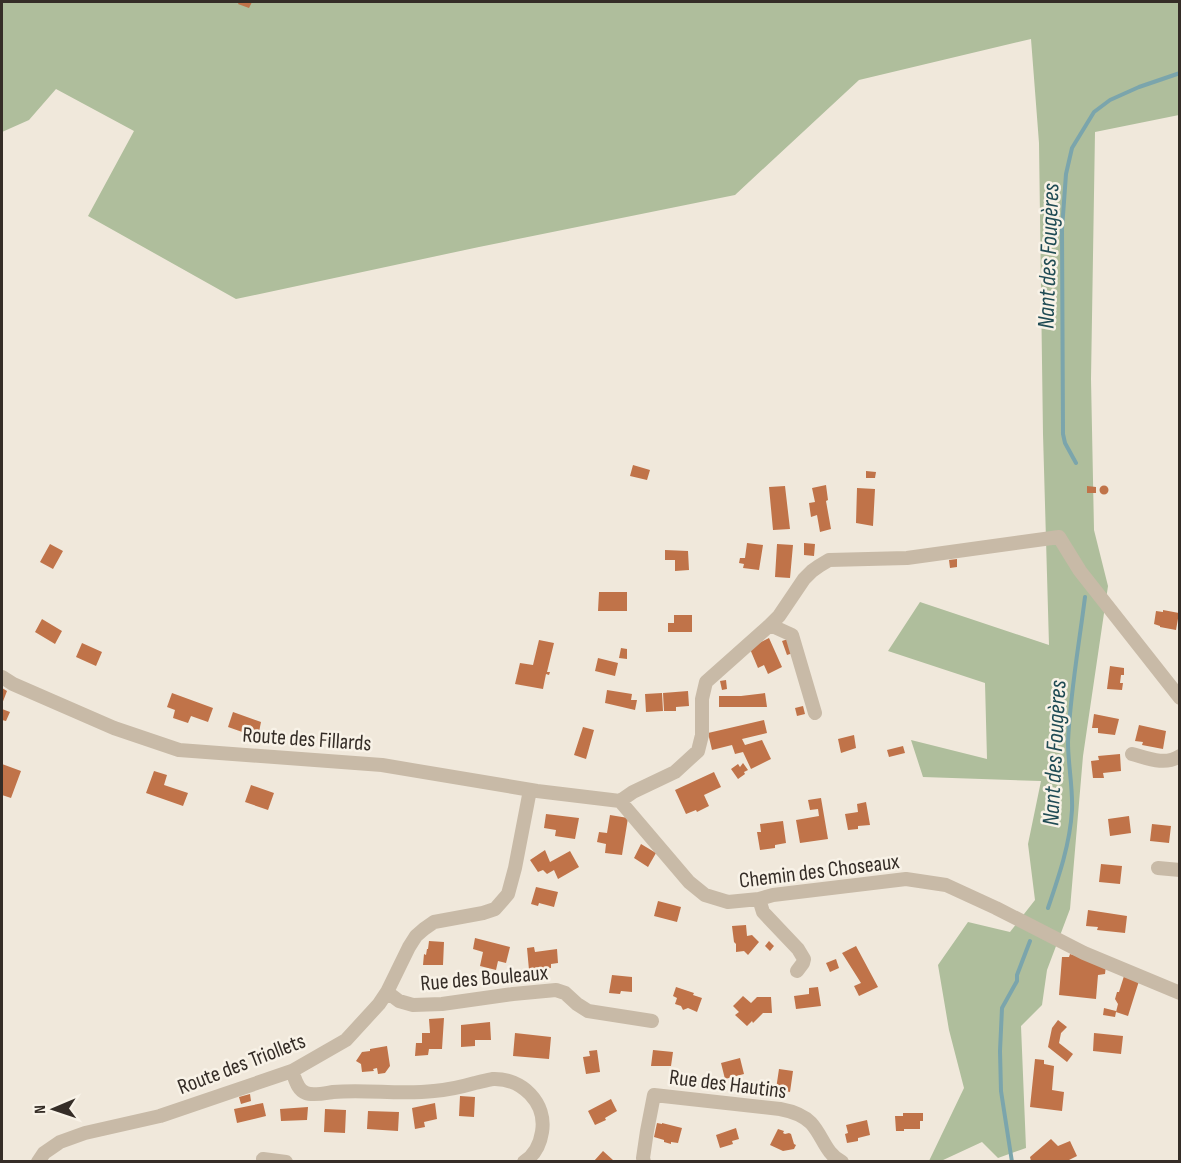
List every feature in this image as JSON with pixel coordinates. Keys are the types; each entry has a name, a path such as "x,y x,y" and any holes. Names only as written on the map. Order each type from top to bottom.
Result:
{"street":[{"path":"620,801 633,792 675,772 698,752 702,735 702,699 706,682 770,626 804,579 829,560 907,558 1059,537 1080,572 1179,698"},
{"path":"770,626 792,635 815,713"},
{"name":"Route des Fillards","path":"2,678 114,728 179,750 382,765 530,790 620,801"},
{"path":"1132,754 1156,761 1173,760 1179,756"},
{"name":"Route des Triollets","path":"38,1161 60,1142 160,1116 292,1071 346,1041 387,992 416,936 434,922 495,909 508,894 530,790"},
{"name":"Chemin des Choseaux","path":"620,801 690,882 705,895 728,902 906,879 946,885 1084,953 1179,993"},
{"path":"1158,868 1179,870"},
{"path":"759,899 763,912 798,949 804,959 796,971"},
{"name":"Rue des Bouleaux","path":"387,992 399,1001 413,1005 432,1005 556,990 564,993 588,1011 652,1021"},
{"path":"292,1071 299,1089 307,1094 353,1090 416,1093 450,1089 493,1079 514,1083 534,1097 540,1108 542,1119 543,1130 536,1151 531,1158 524,1161"},
{"name":"Rue des Hautins","path":"644,1161 654,1095 791,1112 811,1124 835,1160"},
{"path":"262,1159 286,1161"}],"green space":[{"path":"2,2 1179,2 1179,115 1095,132 1091,379 1094,530 1108,586 1083,756 1070,909 1047,970 1042,1005 1021,1026 1026,1148 998,1158 982,1142 941,1161 929,1161 964,1088 949,1030 938,965 968,922 1010,932 1035,900 1028,844 1041,781 923,777 911,740 987,759 985,683 888,651 920,602 1049,645 1039,143 1031,39 859,80 735,195 236,299 88,216 134,131 56,89 29,120 2,132"}],"building":[{"path":"239,2 252,2 249,8 238,4"},
{"path":"633,465 650,470 647,480 630,476"},
{"path":"866,471 876,472 875,478 866,478"},
{"path":"826,485 828,500 826,501 831,529 820,532 817,515 811,517 809,503 815,502 812,488"},
{"path":"785,486 790,529 773,530 769,487"},
{"path":"1087,486 1096,487 1096,493 1087,493"},
{"path":"1104,486 1108,490 1104,494 1100,490"},
{"path":"857,488 875,489 873,526 856,523"},
{"path":"747,543 763,545 759,570 743,568 744,564 739,563 740,558 745,558"},
{"path":"804,543 815,544 814,556 804,555"},
{"path":"50,544 63,551 53,569 40,562"},
{"path":"777,544 793,545 790,578 775,577"},
{"path":"665,550 688,551 689,570 675,571 675,560 665,560"},
{"path":"957,559 957,567 950,568 949,560"},
{"path":"599,592 627,592 627,611 598,611"},
{"path":"1163,610 1179,613 1176,630 1154,624 1156,611 1163,612"},
{"path":"674,615 692,615 692,632 668,632 668,623 674,623"},
{"path":"42,619 62,631 55,644 35,632"},
{"path":"769,638 782,667 768,674 764,665 758,668 750,649"},
{"path":"791,638 796,652 787,655 782,641"},
{"path":"539,640 554,643 547,672 550,672 549,675 546,674 543,689 515,684 520,663 533,665"},
{"path":"82,643 102,652 96,666 76,657"},
{"path":"621,648 627,649 627,659 619,658"},
{"path":"598,658 618,663 615,676 595,671"},
{"path":"1110,666 1124,668 1124,675 1121,675 1120,683 1123,683 1122,690 1107,689"},
{"path":"726,680 727,689 722,690 720,681"},
{"path":"2,688 7,691 2,704"},
{"path":"607,690 632,694 631,700 637,700 635,710 605,703"},
{"path":"688,691 689,706 676,707 676,711 664,711 663,693"},
{"path":"172,693 213,708 208,722 191,716 188,723 173,718 175,710 167,707"},
{"path":"662,693 663,711 646,712 645,694"},
{"path":"765,693 767,707 719,707 719,696"},
{"path":"803,706 805,714 797,716 795,708"},
{"path":"2,709 10,712 6,721 2,720"},
{"path":"233,712 261,722 259,732 250,730 248,734 228,727"},
{"path":"1094,714 1119,719 1115,735 1098,733 1098,728 1092,728"},
{"path":"764,720 767,733 742,739 745,745 762,740 771,759 751,769 743,752 735,754 732,745 712,750 708,733"},
{"path":"1139,725 1166,731 1163,749 1142,745 1143,742 1135,741"},
{"path":"583,727 594,730 586,759 574,755"},
{"path":"854,735 856,748 841,753 838,739"},
{"path":"903,746 905,753 889,757 887,750"},
{"path":"1120,754 1121,771 1103,773 1104,778 1093,778 1091,761 1099,760 1098,756"},
{"path":"743,763 748,770 738,779 731,769 738,764 740,767"},
{"path":"2,764 21,771 11,798 2,795"},
{"path":"154,771 167,775 164,785 188,793 183,806 146,793"},
{"path":"714,772 721,787 704,795 709,806 686,814 675,790"},
{"path":"251,785 274,793 268,810 245,802"},
{"path":"821,798 828,839 800,843 796,820 819,816 818,809 810,810 808,800"},
{"path":"866,802 870,825 848,830 845,814 858,812 857,804"},
{"path":"546,814 579,818 575,839 555,836 556,830 544,828"},
{"path":"610,815 628,818 622,855 605,853 606,844 597,842 599,832 607,833"},
{"path":"1129,816 1131,833 1110,836 1108,819"},
{"path":"783,821 786,843 775,845 775,848 760,850 757,832 761,832 760,824"},
{"path":"1152,824 1171,826 1169,843 1150,841"},
{"path":"641,844 656,853 648,867 634,858"},
{"path":"545,850 550,862 570,851 579,867 558,879 554,870 547,874 543,870 538,872 530,860"},
{"path":"1101,864 1122,866 1120,884 1099,882"},
{"path":"536,887 558,892 554,907 539,903 538,906 531,904"},
{"path":"658,901 681,907 677,922 654,916"},
{"path":"1088,910 1127,916 1125,933 1097,930 1098,927 1086,926"},
{"path":"746,925 747,936 752,935 759,942 748,955 744,951 736,952 732,926"},
{"path":"475,938 510,947 506,963 498,961 496,970 480,966 483,952 473,949"},
{"path":"429,941 444,942 443,965 423,965"},
{"path":"769,941 774,946 770,951 765,946"},
{"path":"856,946 878,987 859,996 854,986 861,983 842,953"},
{"path":"534,947 535,952 557,949 558,963 551,964 551,968 529,970 527,948"},
{"path":"1070,954 1106,965 1105,974 1098,975 1096,999 1059,995 1062,957 1069,957"},
{"path":"836,959 839,968 830,972 826,963"},
{"path":"612,975 632,977 632,992 609,993"},
{"path":"1124,976 1139,981 1128,1016 1116,1012 1118,1004 1115,999"},
{"path":"676,987 702,998 697,1012 688,1008 683,1010 681,1006 675,1004 677,998 673,996"},
{"path":"818,987 821,1006 796,1009 794,996 809,994 809,988"},
{"path":"743,996 751,1003 757,997 771,997 772,1013 763,1013 747,1026 735,1015 739,1012 733,1006"},
{"path":"1104,1008 1116,1011 1115,1017 1103,1015"},
{"path":"444,1018 442,1049 429,1049 428,1055 415,1056 416,1043 422,1043 422,1033 430,1033 429,1019"},
{"path":"1058,1020 1067,1027 1061,1033 1059,1043 1073,1054 1067,1062 1048,1047 1052,1028"},
{"path":"490,1022 491,1040 475,1040 475,1046 461,1047 461,1025"},
{"path":"515,1033 551,1037 549,1059 513,1056"},
{"path":"1094,1033 1123,1036 1121,1054 1093,1051"},
{"path":"387,1046 390,1066 385,1073 378,1074 377,1068 373,1069 374,1071 362,1072 361,1064 356,1061 362,1052"},
{"path":"597,1050 600,1072 586,1074 583,1057 590,1056 589,1051"},
{"path":"653,1050 673,1052 671,1066 651,1066"},
{"path":"740,1058 744,1074 725,1079 721,1063"},
{"path":"1035,1059 1044,1060 1044,1064 1054,1066 1052,1090 1064,1092 1062,1111 1030,1107"},
{"path":"779,1069 793,1071 790,1092 776,1089"},
{"path":"250,1094 251,1101 241,1104 239,1097"},
{"path":"460,1096 475,1097 474,1117 459,1116"},
{"path":"611,1099 617,1111 595,1125 588,1111"},
{"path":"263,1103 266,1116 237,1123 234,1109"},
{"path":"435,1103 437,1119 424,1122 425,1127 415,1129 412,1108"},
{"path":"308,1107 307,1120 281,1121 280,1109"},
{"path":"325,1109 346,1110 345,1133 324,1132"},
{"path":"368,1111 399,1112 398,1131 367,1129"},
{"path":"903,1113 923,1113 920,1129 896,1131 895,1116 903,1116"},
{"path":"867,1120 870,1135 847,1143 846,1125"},
{"path":"657,1123 682,1128 678,1143 671,1142 671,1144 654,1137"},
{"path":"736,1128 739,1139 732,1141 733,1144 720,1148 716,1135"},
{"path":"778,1129 784,1131 785,1134 791,1134 796,1145 794,1149 783,1151 770,1145"},
{"path":"1051,1139 1058,1146 1070,1141 1077,1156 1067,1161 1031,1161 1030,1157"},
{"path":"603,1151 613,1160 594,1161"}],"waterway":[{"name":"Nant des Fougères","path":"1076,463 1065,443 1063,434 1062,229 1066,174 1072,148 1094,112 1110,100 1180,73"},
{"name":"Nant des Fougères","path":"1048,908 1063,860 1071,823 1069,724 1085,597"},
{"name":"Nant des Fougères","path":"1012,1162 1001,1091 1002,1008 1017,981 1017,975 1030,941"}]}
